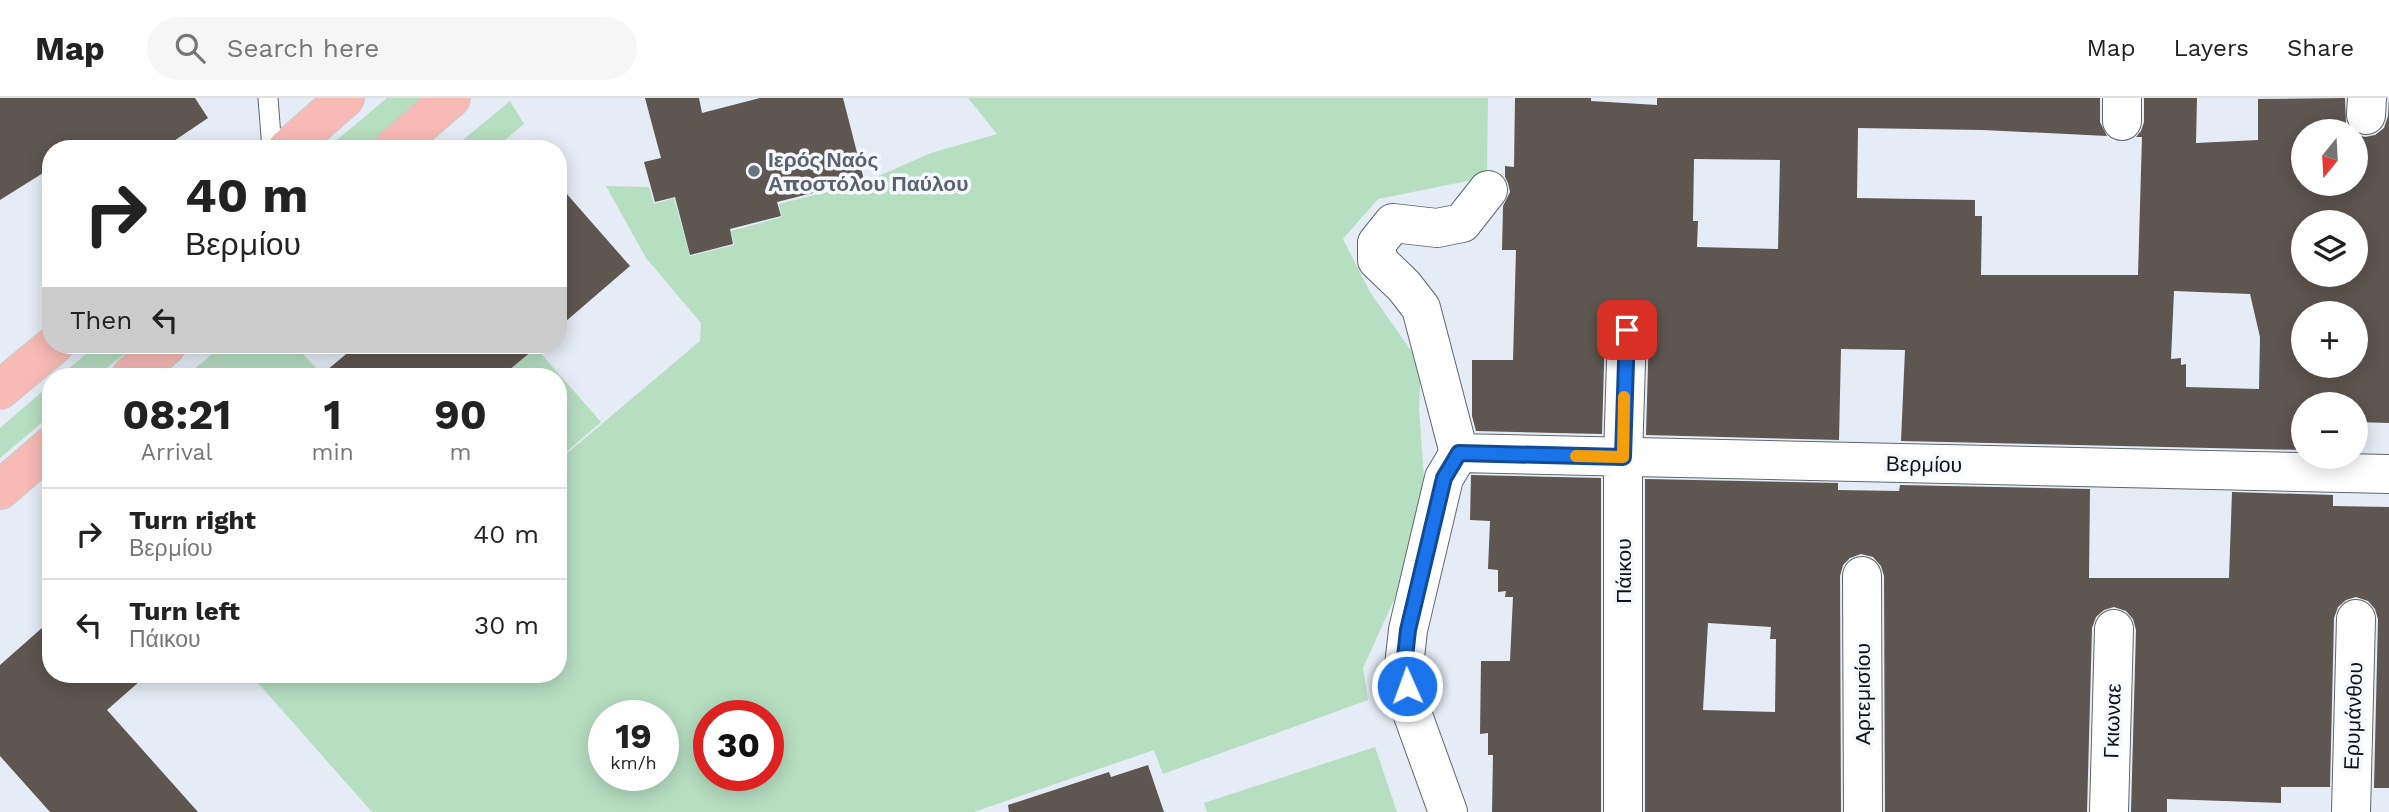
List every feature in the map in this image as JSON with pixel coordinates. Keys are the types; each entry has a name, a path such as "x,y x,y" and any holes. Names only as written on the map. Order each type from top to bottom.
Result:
{"main road":[{"path":"297,140 345,98"},
{"path":"402,140 451,98"},
{"path":"0,390 43,354"},
{"path":"140,368 157,354"},
{"path":"0,490 42,454"}],"street":[{"path":"1448,812 1410,706 1404,666 1408,630 1444,478 1459,453 1421,308 1404,285 1377,260 1377,243 1393,223 1437,229 1462,223 1488,190"},
{"name":"Πάικου","path":"1623,812 1623,457 1627,330"},
{"name":"Βερμίου","path":"1459,453 2389,474"},
{"name":"Αρτεμισίου","path":"1862,576 1863,812"},
{"name":"Ερυμάνθου","path":"2350,812 2356,619"},
{"name":"Γκιωναε","path":"2109,812 2114,629"}],"lane":[{"path":"268,98 271,140"}],"green space":[{"path":"387,98 422,98 374,140 337,140"},
{"path":"968,98 1488,98 1487,177 1378,199 1343,239 1370,292 1421,365 1419,408 1425,493 1398,591 1363,668 1368,700 1163,774 1154,750 974,812 372,812 258,683 567,683 567,453 700,341 701,323 646,258 606,186 649,187 654,204 674,198 690,256 734,245 731,231 782,217 779,204 865,182 931,153 997,134"},
{"path":"510,101 524,124 505,140 463,140"},
{"path":"86,354 124,354 107,368 70,368"},
{"path":"212,354 303,354 316,368 196,368"},
{"path":"529,354 541,354 554,368 512,368"},
{"path":"567,383 601,422 567,451"},
{"path":"42,392 42,423 0,458 0,428"},
{"path":"1375,747 1397,812 1207,812 1204,803"}],"building":[{"path":"0,98 195,98 208,118 175,140 42,140 42,174 0,200"},
{"name":"Ιερός Ναός Αποστόλου Παύλου","path":"645,98 699,98 702,113 760,98 843,98 864,180 777,202 781,216 730,229 733,244 690,255 675,197 655,202 644,162 661,158"},
{"path":"1515,98 1591,98 1591,101 1657,105 1657,98 2100,98 2100,122 2107,136 1858,128 1857,198 1975,200 1975,216 1982,216 1981,275 2138,275 2142,137 2136,137 2144,122 2144,98 2197,98 2196,143 2258,140 2258,99 2345,98 2346,119 2291,119 2291,196 2368,196 2368,136 2384,128 2389,98 2389,423 2368,422 2368,392 2291,392 2291,450 1901,441 1905,350 1841,349 1839,440 1646,435 1649,330 1647,320 1639,312 1627,308 1616,311 1608,319 1605,329 1602,434 1476,431 1472,416 1472,360 1513,360 1516,250 1502,250 1503,206 1510,192 1505,166 1514,167","holes":["1694,159 1780,160 1778,249 1697,247 1698,221 1693,221","2174,291 2250,294 2260,337 2259,389 2186,387 2186,364 2181,365 2181,358 2171,359"]},
{"path":"567,194 630,266 567,320"},
{"path":"346,354 528,354 512,368 330,368"},
{"path":"1471,475 1601,478 1601,812 1492,812 1493,755 1488,755 1488,733 1480,734 1481,661 1510,661 1513,597 1505,597 1506,591 1498,592 1498,570 1488,569 1490,521 1470,520"},
{"path":"1645,479 1838,483 1838,490 1899,491 1900,485 2090,489 2089,578 2229,578 2232,492 2333,495 2333,506 2389,507 2389,788 2374,788 2378,619 2375,609 2368,601 2356,597 2346,600 2338,607 2334,618 2330,787 2281,787 2281,803 2167,799 2167,812 2131,812 2136,630 2133,619 2126,611 2114,607 2104,610 2096,617 2092,628 2087,812 1885,812 1884,576 1881,566 1873,557 1861,554 1850,558 1843,565 1840,576 1841,812 1645,812","holes":["1708,623 1771,627 1770,639 1776,639 1775,712 1703,710"]},
{"path":"42,628 42,683 138,683 107,710 198,812 50,812 0,756 0,665"},
{"path":"1148,765 1164,812 1009,812 1008,805 1109,772 1111,777"}],"slow traffic":[{"path":"1576,456 1623,457 1624,397"}],"place":[{"name":"Ιερός Ναός Αποστόλου Παύλου","path":"754,171"}],"route":[{"path":"1407,686 1404,666 1408,630 1444,478 1459,453 1623,457 1627,330"}]}
